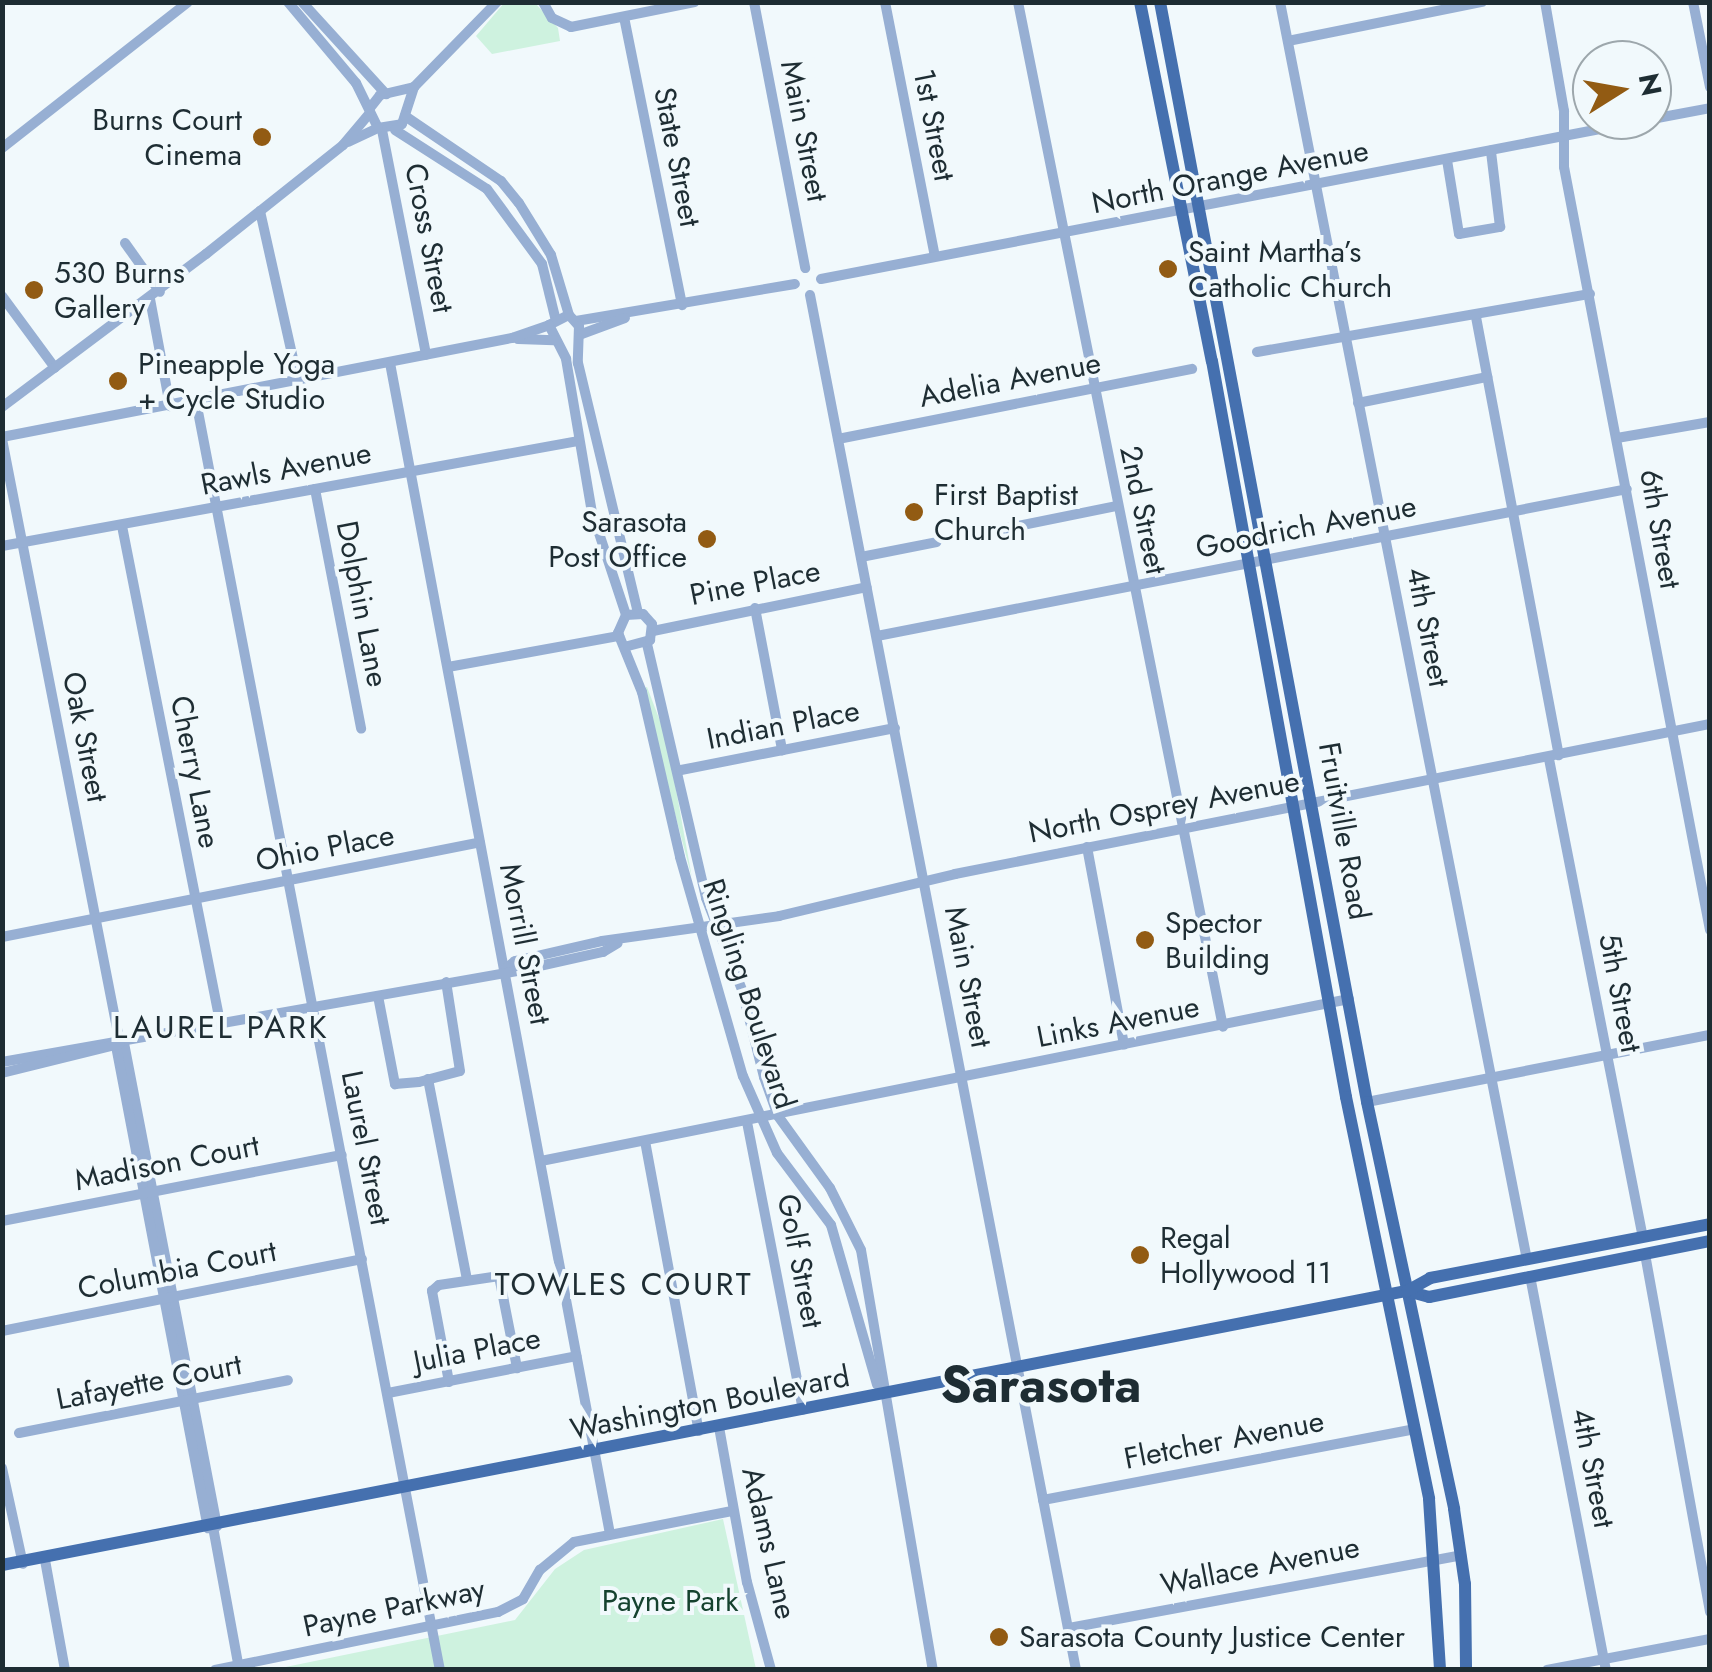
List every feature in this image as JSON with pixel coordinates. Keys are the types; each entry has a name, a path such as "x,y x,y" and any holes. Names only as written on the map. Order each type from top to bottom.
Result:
{"main road":[{"name":"Fruitville Road","path":"1140,2 1184,211 1330,1004 1414,1429 1437,1558 1440,1670"},
{"name":"Fruitville Road","path":"1160,2 1269,560 1367,1102 1461,1556 1466,1670"},
{"name":"Washington Boulevard","path":"2,1565 44,1560 1407,1291 1430,1278 1710,1224"},
{"path":"1645,1254 1655,1243 1710,1232"},
{"name":"Washington Boulevard","path":"1407,1291 1429,1297 1710,1241"},
{"name":"Washington Boulevard","path":"2,1573 22,1564"}],"street":[{"path":"2,148 188,2"},
{"path":"288,2 380,129"},
{"path":"302,2 405,112 500,182 519,203 551,255 578,337 632,614 619,636 448,667"},
{"path":"395,130 414,87 497,2"},
{"path":"542,2 559,23 586,25 695,2"},
{"name":"Main Street","path":"754,2 805,268"},
{"name":"1st Street","path":"885,2 935,256"},
{"name":"2nd Street","path":"1018,2 1223,1027"},
{"name":"4th Street","path":"1280,2 1527,1260"},
{"path":"1288,41 1482,2"},
{"name":"6th Street","path":"1545,2 1590,294 1710,930"},
{"path":"1693,2 1710,87"},
{"name":"State Street","path":"624,17 682,305"},
{"path":"2,407 155,295 260,211 343,144 369,111 390,94 414,87"},
{"name":"North Orange Avenue","path":"1672,116 1710,108"},
{"path":"343,144 380,129 395,130 486,188 542,264 592,512 632,614 653,631 647,644 628,646 619,636"},
{"name":"Cross Street","path":"380,129 426,356"},
{"name":"North Orange Avenue","path":"821,279 1572,134"},
{"path":"1446,160 1459,234 1500,227 1491,151"},
{"path":"260,211 298,381"},
{"path":"125,243 155,295 170,406"},
{"path":"2,438 512,338 552,321 630,316 795,284 810,294 821,279 805,268 795,284"},
{"name":"Main Street","path":"810,294 1076,1670"},
{"path":"1257,352 1476,317 1590,294"},
{"path":"2,296 55,368"},
{"path":"512,338 557,342 630,316"},
{"name":"5th Street","path":"1476,317 1606,1055 1643,1237"},
{"name":"Morrill Street","path":"390,363 610,1534"},
{"name":"Adelia Avenue","path":"838,439 1192,368"},
{"path":"1358,402 1487,377"},
{"name":"Laurel Street","path":"196,401 440,1670"},
{"path":"1618,438 1710,422"},
{"name":"Oak Street","path":"2,438 213,1527"},
{"name":"Rawls Avenue","path":"2,546 578,441"},
{"name":"Dolphin Lane","path":"315,489 361,729"},
{"name":"Goodrich Avenue","path":"877,636 1627,489"},
{"path":"958,538 1116,506"},
{"name":"Cherry Lane","path":"122,526 220,1027"},
{"path":"862,557 937,542"},
{"name":"Pine Place","path":"653,631 867,587"},
{"path":"755,608 782,750"},
{"name":"Ringling Boulevard","path":"647,644 681,770 696,856 778,1116 830,1188 861,1250 881,1394 934,1670"},
{"name":"Ringling Boulevard","path":"628,646 703,928 760,1119 831,1226 862,1349 881,1394"},
{"name":"North Osprey Avenue","path":"120,1044 604,952 618,943 1710,724"},
{"name":"Indian Place","path":"681,770 895,728"},
{"name":"Ohio Place","path":"2,937 480,842"},
{"path":"1086,847 1124,1045"},
{"path":"378,996 396,1084 428,1080 460,1067 446,982"},
{"name":"Links Avenue","path":"540,1160 1223,1027 1350,998"},
{"path":"1367,1102 1710,1035"},
{"path":"2,1062 120,1044"},
{"path":"2,1073 120,1044"},
{"path":"428,1080 467,1280"},
{"name":"Golf Street","path":"747,1122 803,1410"},
{"path":"645,1141 698,1431"},
{"name":"Madison Court","path":"2,1221 342,1155"},
{"path":"1645,1254 1710,1612"},
{"name":"Columbia Court","path":"2,1330 362,1259"},
{"name":"4th Street","path":"1530,1276 1605,1664"},
{"path":"449,1382 432,1291 467,1280 500,1277 517,1368"},
{"name":"Julia Place","path":"388,1393 576,1356"},
{"name":"Lafayette Court","path":"19,1433 288,1380"},
{"name":"Adams Lane","path":"719,1426 732,1510 771,1670"},
{"name":"Fletcher Avenue","path":"1043,1500 1414,1429"},
{"path":"2,1468 22,1564"},
{"name":"Payne Parkway","path":"215,1670 512,1607 559,1550 610,1534 732,1510"},
{"path":"213,1527 239,1667"},
{"name":"Wallace Avenue","path":"1069,1628 1461,1556"},
{"path":"44,1560 65,1670"},
{"path":"1548,1670 1605,1664 1710,1639"}],"green space":[{"path":"505,2 535,3 558,28 560,41 492,54 476,36"},
{"path":"647,687 667,739 692,878 642,689"},
{"name":"Payne Park","path":"723,1519 756,1669 271,1670 515,1620 555,1569 584,1550"}],"place":[{"name":"Burns Court Cinema","path":"262,137"},
{"name":"Saint Martha’s Catholic Church","path":"1168,269"},
{"name":"530 Burns Gallery","path":"34,290"},
{"name":"Pineapple Yoga + Cycle Studio","path":"118,381"},
{"name":"First Baptist Church","path":"914,512"},
{"name":"Sarasota Post Office","path":"707,539"},
{"name":"Spector Building","path":"1145,940"},
{"name":"Regal Hollywood 11","path":"1140,1255"},
{"name":"Sarasota County Justice Center","path":"999,1637"}],"district":[{"name":"LAUREL PARK","path":"221,1027"},
{"name":"TOWLES COURT","path":"624,1284"},
{"name":"Sarasota","path":"1041,1385"}]}
